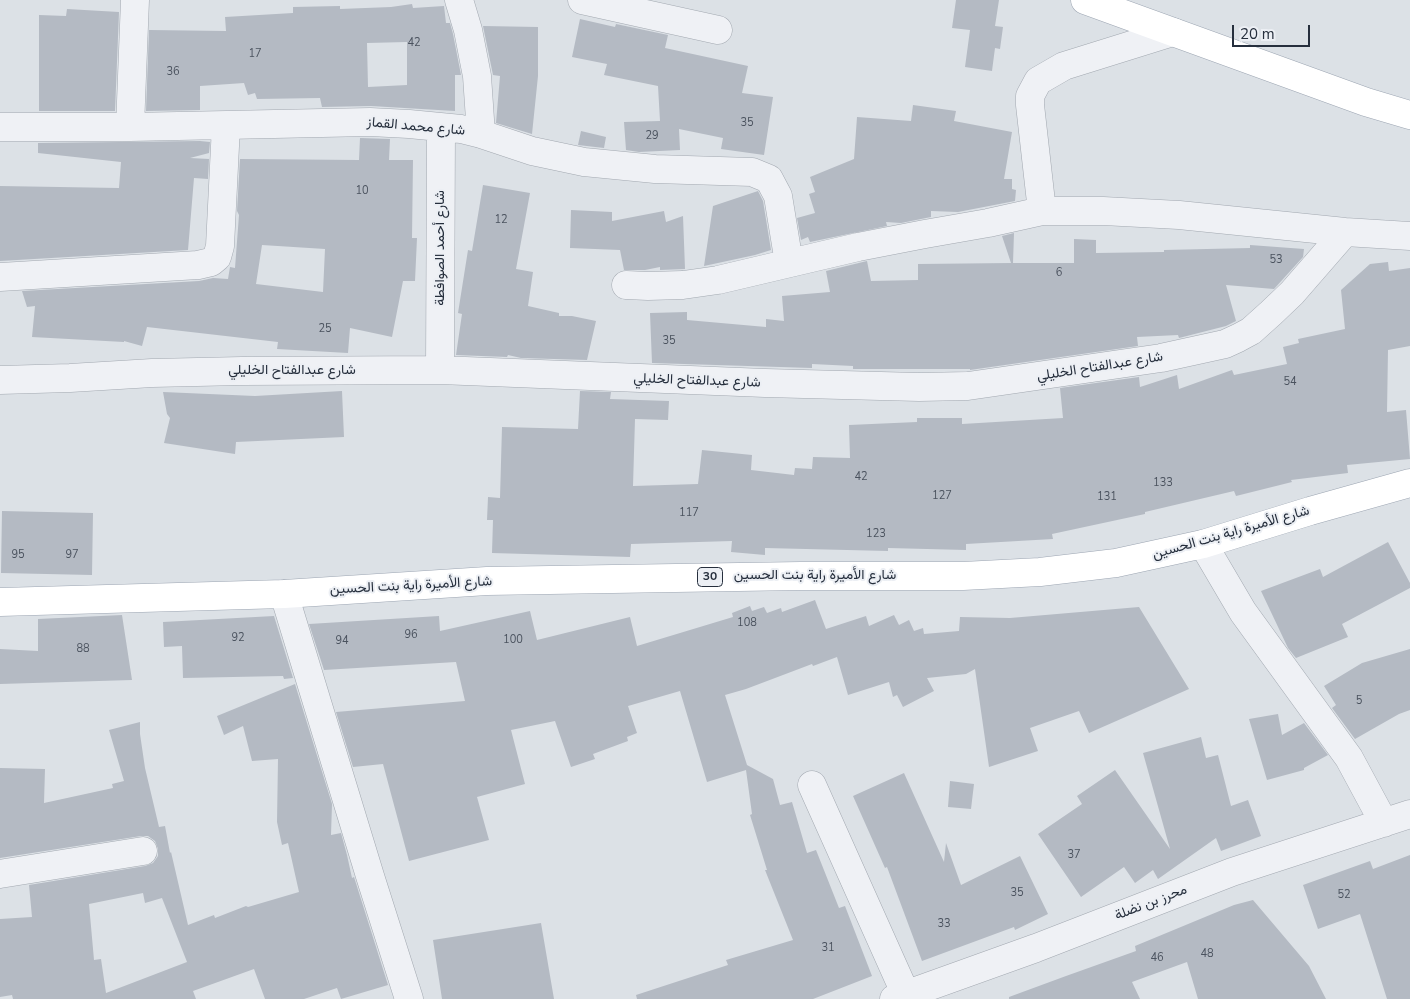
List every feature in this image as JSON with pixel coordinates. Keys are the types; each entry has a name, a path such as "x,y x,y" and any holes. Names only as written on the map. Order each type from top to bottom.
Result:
{"main road":[{"path":"1085,0 1366,102 1410,115"},
{"name":"شارع الأميرة راية بنت الحسين","path":"0,602 284,594 487,581 801,576 963,576 1040,572 1116,563 1203,544 1410,483"}],"street":[{"path":"130,127 135,0"},
{"path":"459,0 468,30 477,76 481,134"},
{"path":"582,0 718,30"},
{"path":"1042,211 1030,105 1030,96 1038,81 1064,66 1173,32"},
{"name":"شارع محمد القماز","path":"0,127 226,126 370,122 441,127 481,134 532,151 584,162 656,169 752,172 770,179 778,196 790,263"},
{"path":"0,277 198,265 211,262 216,257 220,246 226,126"},
{"name":"شارع أحمد الصوافطة","path":"440,370 441,127"},
{"path":"626,285 664,286 744,275 858,247 988,224 1042,211 1103,211 1180,215 1345,232 1410,236"},
{"name":"شارع عبدالفتاح الخليلي","path":"0,380 152,373 440,370 658,380 919,387 968,386 1106,367 1161,358 1225,344 1251,330 1272,313 1345,232"},
{"path":"1203,544 1243,612 1349,758 1384,823"},
{"path":"284,594 409,999"},
{"path":"812,785 900,997"},
{"name":"محرز بن نضلة","path":"900,997 1036,948 1232,872 1410,814"},
{"path":"0,874 143,851"}],"building":[{"path":"956,0 999,0 995,26 1003,27 1000,49 995,48 992,71 965,67 970,30 952,28"},
{"path":"412,4 413,8 444,6 446,23 450,23 461,75 455,75 455,111 371,106 322,107 320,98 257,99 255,93 248,95 244,83 200,86 200,110 146,111 149,30 226,31 225,17 293,13 293,7 340,6 340,9 391,7","holes":["407,42 407,85 368,87 367,43"]},
{"path":"67,9 119,12 115,111 39,111 39,15 66,16"},
{"path":"580,19 615,27 616,24 668,35 665,48 748,66 742,93 773,97 764,155 721,149 723,138 679,129 680,150 639,152 626,150 624,122 660,121 658,86 604,75 607,64 572,57"},
{"path":"483,26 538,27 538,76 532,134 496,123 500,76 493,75"},
{"path":"913,105 956,111 954,121 1012,132 1004,179 1012,179 1012,189 1016,190 1015,201 958,212 931,211 931,217 901,223 886,222 887,226 810,242 808,237 801,240 797,218 815,213 809,194 815,192 810,177 854,159 857,117 911,121"},
{"path":"581,131 606,137 604,148 578,145"},
{"path":"360,138 390,139 389,160 413,160 412,238 417,238 415,281 403,281 392,337 350,328 348,353 277,349 278,342 147,327 142,346 124,341 32,337 35,306 27,307 22,291 199,281 213,278 228,279 230,267 235,268 239,215 237,211 240,159 359,160","holes":["262,245 325,249 323,292 256,284"]},
{"path":"210,142 209,153 190,158 209,159 208,179 194,178 188,250 0,261 0,186 119,188 121,162 38,153 38,143"},
{"path":"483,185 530,193 516,269 533,272 528,306 559,313 559,316 572,316 596,321 587,360 521,358 508,355 507,357 456,355 462,314 458,313 468,250 472,251"},
{"path":"758,191 763,201 771,250 704,266 713,206"},
{"path":"571,210 612,212 612,221 664,211 666,222 683,216 685,269 660,270 660,267 645,270 624,270 620,250 570,248"},
{"path":"1014,233 1013,263 1074,263 1074,239 1096,240 1096,253 1250,248 1250,245 1304,249 1303,257 1274,289 1226,285 1236,321 1226,326 1179,338 1178,335 1137,337 1138,346 970,370 853,369 853,366 812,364 812,368 652,363 650,313 687,312 687,320 766,327 766,319 784,321 782,296 830,292 826,271 867,261 871,281 918,280 918,264 1011,263 1002,236"},
{"path":"1388,262 1389,271 1410,268 1410,346 1388,350 1387,412 1406,410 1410,459 1347,465 1348,473 1291,480 1292,482 1236,496 1234,491 1145,512 1145,514 1052,534 1053,539 966,544 966,550 888,548 888,551 765,548 765,555 731,552 732,541 631,544 630,557 492,553 493,520 487,520 488,497 500,498 502,427 578,429 580,391 611,392 610,399 669,401 668,420 635,419 633,486 698,484 702,450 752,455 751,470 794,475 795,468 812,469 813,457 850,458 849,425 917,422 917,418 962,418 962,424 1063,418 1060,388 1139,377 1140,387 1177,375 1179,389 1232,370 1234,375 1287,364 1283,347 1299,343 1298,339 1345,329 1341,290 1370,264"},
{"path":"342,391 344,437 236,442 235,454 164,443 170,418 167,414 163,392 255,396"},
{"path":"2,511 93,513 92,575 1,573"},
{"path":"1388,542 1410,583 1410,588 1342,624 1348,637 1296,658 1288,648 1261,591 1320,569 1323,577"},
{"path":"815,600 826,629 866,616 869,626 894,615 899,625 909,620 914,631 923,628 924,634 959,631 960,617 1010,618 1139,607 1189,689 1089,733 1079,711 1030,728 1038,751 989,767 975,669 966,674 927,678 934,691 903,707 897,695 893,697 889,682 848,695 837,657 725,695 747,765 773,779 780,805 792,802 807,853 816,850 839,908 845,906 872,976 813,999 637,999 636,995 728,965 726,960 793,940 765,870 767,870 750,815 752,814 746,770 707,782 680,691 628,706 637,733 627,737 628,741 593,754 595,759 571,767 555,721 511,730 525,784 477,797 489,840 409,861 383,764 353,767 336,712 465,701 456,662 324,670 309,624 439,616 440,631 530,611 537,640 630,617 637,646 733,617 732,613 750,606 752,611 764,607 767,613 781,608 782,612"},
{"path":"122,615 132,680 0,684 0,649 38,651 38,619"},
{"path":"274,616 293,678 284,679 283,676 183,678 182,646 164,647 163,622"},
{"path":"1410,649 1410,710 1399,714 1355,739 1332,708 1336,705 1324,686 1362,663"},
{"path":"295,684 332,804 331,835 341,833 352,878 354,877 388,985 341,999 337,988 304,999 265,999 254,969 193,991 196,999 13,999 12,995 0,997 0,919 32,917 29,885 145,866 153,863 158,856 158,849 155,841 148,836 141,836 0,858 0,768 45,769 44,803 113,788 112,784 124,781 109,730 140,722 145,768 159,827 165,826 188,925 214,915 215,918 246,906 299,892 288,843 282,845 277,822 278,759 252,761 243,726 224,735 217,716","holes":["143,893 145,903 162,898 187,962 106,993 101,959 94,960 89,904"]},
{"path":"1278,714 1282,735 1304,723 1328,755 1304,768 1304,770 1267,780 1249,719"},
{"path":"1201,737 1206,758 1218,755 1231,806 1248,800 1261,836 1221,851 1216,838 1158,879 1153,870 1135,883 1124,867 1081,897 1038,834 1082,804 1077,796 1115,770 1170,849 1143,753"},
{"path":"904,773 944,862 946,843 961,885 1020,856 1048,914 1015,930 1014,927 922,961 887,867 885,868 853,796"},
{"path":"950,781 974,784 971,809 948,807"},
{"path":"1410,855 1410,999 1387,999 1360,914 1318,929 1303,885 1370,861 1373,869"},
{"path":"1253,900 1309,966 1326,999 1198,999 1187,962 1132,982 1140,999 1009,999 1009,997 1136,951 1135,946 1234,905"},
{"path":"541,923 554,999 442,999 433,940"}]}
